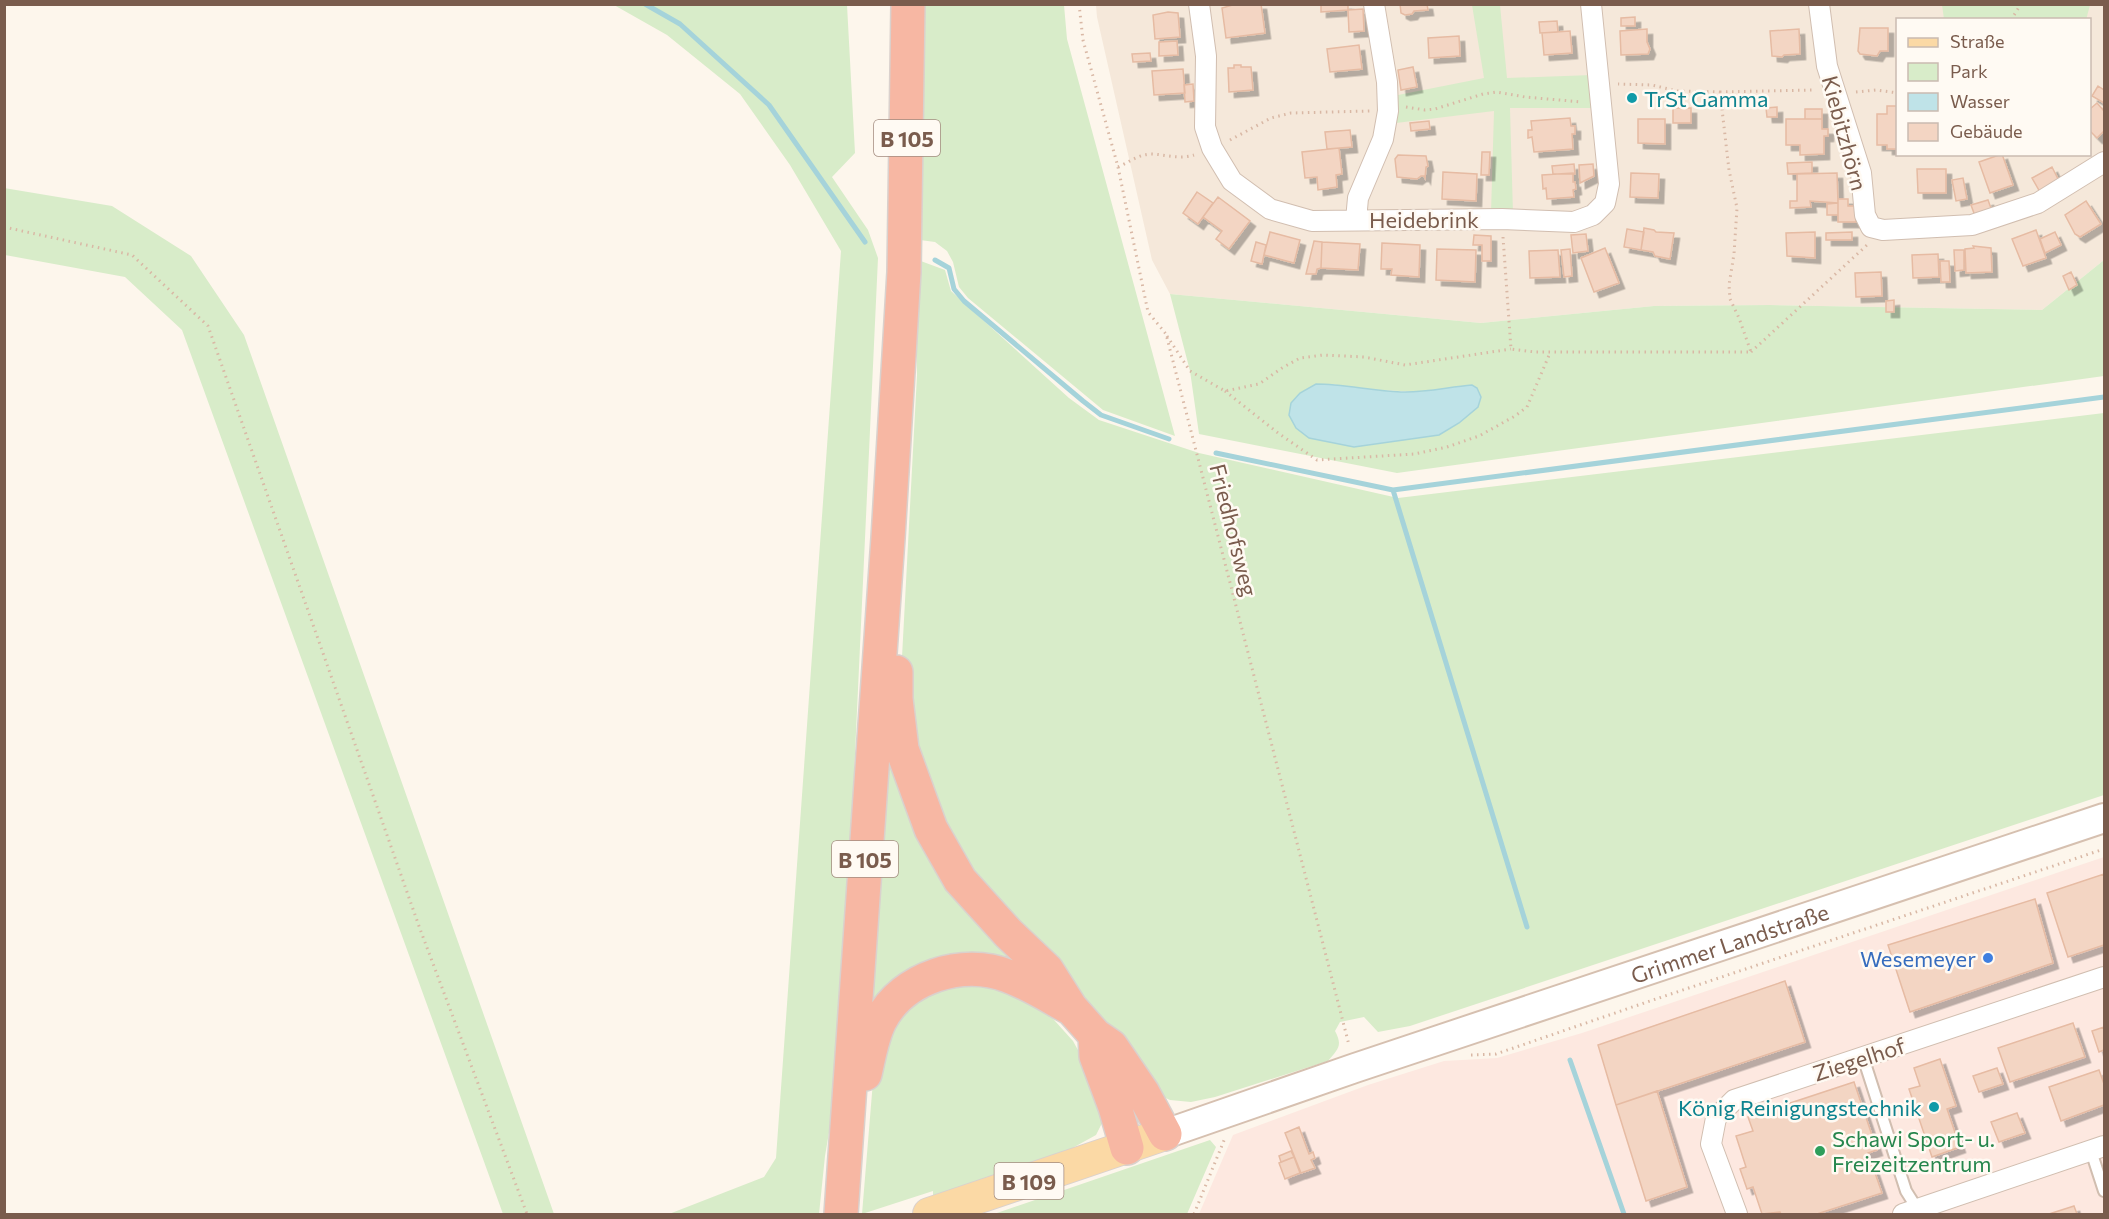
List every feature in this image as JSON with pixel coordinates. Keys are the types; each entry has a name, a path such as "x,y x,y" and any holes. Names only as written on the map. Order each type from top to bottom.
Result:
{"highway":[{"name":"B 105","path":"843,1181 888,537 906,236 908,4"},
{"path":"888,537 900,573 896,699 902,749 931,829 960,880 1008,933 1047,970 1071,1008 1095,1035 1111,1046 1143,1093 1165,1134"},
{"path":"841,1215 843,1181 872,1044 880,1021 894,1001 927,978 949,971 967,969 988,970 1008,975 1071,1008"},
{"path":"1095,1035 1096,1056 1127,1148"}],"main road":[{"name":"Grimmer Landstraße","path":"1165,1134 1221,1113 2104,818"},
{"name":"B 109","path":"930,1214 1165,1134"}],"street":[{"name":"Heidebrink","path":"1199,4 1206,56 1205,127 1212,148 1232,181 1270,209 1312,221 1502,219 1574,222 1593,215 1605,203 1609,184 1591,4"},
{"path":"1356,220 1358,198 1383,139 1388,111 1387,82 1374,4"},
{"name":"Kiebitzhörn","path":"1819,4 1827,66 1861,173 1865,215 1871,227 1883,230"},
{"path":"1883,230 1972,225 2038,203 2104,162"},
{"name":"Ziegelhof","path":"1737,1215 1711,1144 1716,1118 1734,1100 2104,978"},
{"path":"1910,1212 2098,1149"}],"lane":[{"path":"1863,1057 1906,1191 1910,1212"},
{"path":"2098,1149 2104,1191"}],"path":[{"name":"Friedhofsweg","path":"1079,4 1083,40 1118,167 1148,312 1166,334 1355,1068"},
{"path":"2012,18 2021,4"},
{"path":"1118,167 1137,157 1151,154 1183,158 1212,148 1271,118 1291,113 1388,111 1404,106 1425,110 1435,109 1497,92 1562,102 1589,103 1624,83 1652,85 1677,91 1835,90 1855,92 1876,90 1896,93"},
{"path":"1720,92 1729,170 1737,208 1729,285 1730,299 1751,352"},
{"path":"1502,219 1511,350"},
{"path":"4,227 132,255 208,326 420,928 527,1215"},
{"path":"1225,391 1259,384 1300,358 1323,355 1364,357 1405,365 1511,350 1751,352 1883,230"},
{"path":"1166,334 1190,371 1225,391 1278,433 1317,460 1414,454 1447,447 1479,436 1527,407 1551,352"},
{"path":"1194,1215 1223,1148 1227,1130 1221,1113"}],"shaded area":[{"path":"1096,5 2104,5 2104,260 2042,310 1770,305 1654,306 1481,323 1170,294 1152,260"},
{"path":"2104,857 2104,1214 1199,1214 1233,1135 1368,1085 1444,1061 1497,1058 1582,1033"}],"green space":[{"path":"1942,4 2090,5 2087,18 1944,18"},
{"path":"614,5 847,5 855,153 832,177 868,230 878,258 844,991 837,1085 825,1156 819,1214 669,1214 764,1177 776,1158 841,251 790,165 740,94 667,35"},
{"path":"919,5 1064,5 1067,39 1175,436 1103,410 968,298 959,287 953,262 947,251 935,242 920,240"},
{"path":"1472,5 1500,5 1507,78 1592,75 1593,108 1510,108 1513,214 1491,213 1494,111 1396,123 1398,95 1484,78"},
{"path":"4,188 112,206 191,256 244,335 554,1214 503,1214 182,330 125,277 5,255"},
{"path":"918,260 945,270 951,291 1069,398 1099,420 1199,453 1398,498 2104,413 2104,795 1410,1026 1378,1032 1364,1017 1340,1022 1335,1031 1339,1044 1328,1061 1215,1097 1191,1102 1170,1100 1155,1093 988,901 930,806 901,676 917,375 915,284"},
{"path":"2104,260 2104,376 1397,473 1199,434 1190,371 1170,294 1481,323 1654,306 1770,305 2042,310","holes":["1332,384 1359,389 1420,392 1471,385 1481,397 1478,407 1459,423 1439,435 1354,447 1309,438"]},
{"path":"885,742 1029,964 996,962 868,1021"},
{"path":"978,976 1046,1011 1073,1041 1090,1072 1103,1121 1096,1135 1067,1151 933,1197 933,1191 862,1214 875,1057 905,1003"},
{"path":"1210,1140 1216,1147 1187,1214 994,1214"}],"water":[{"path":"1316,384 1410,392 1472,385 1477,388 1481,397 1478,407 1459,423 1439,435 1354,447 1309,438 1296,428 1289,415 1291,403 1300,393"}],"building":[{"path":"1236,4 1261,4 1265,33 1226,38 1222,8"},
{"path":"1321,4 1348,4 1348,10 1321,12"},
{"path":"1400,4 1427,4 1428,10 1414,11 1412,14 1405,15 1401,13"},
{"path":"1363,9 1364,31 1349,32 1348,10"},
{"path":"1178,13 1180,37 1155,39 1153,15"},
{"path":"1635,17 1635,26 1621,26 1621,18"},
{"path":"1557,21 1558,32 1540,33 1539,22"},
{"path":"1860,28 1888,28 1888,51 1880,51 1877,56 1860,54 1858,51"},
{"path":"1647,29 1647,42 1650,49 1648,54 1621,55 1620,31"},
{"path":"1799,29 1800,54 1772,56 1770,31"},
{"path":"1570,31 1572,53 1544,55 1542,33"},
{"path":"1459,36 1460,56 1429,58 1428,38"},
{"path":"1177,41 1178,55 1159,56 1159,42"},
{"path":"1359,45 1362,69 1330,72 1327,49"},
{"path":"1150,53 1151,61 1133,62 1132,54"},
{"path":"1234,65 1251,67 1253,90 1229,92 1228,68 1234,68"},
{"path":"1413,67 1417,87 1401,90 1398,70"},
{"path":"1183,69 1185,93 1154,95 1152,71"},
{"path":"1193,84 1194,101 1185,102 1184,85"},
{"path":"2098,86 2104,90 2104,103 2092,96"},
{"path":"2097,103 2104,111 2104,131 2097,138 2091,132 2091,108"},
{"path":"1887,106 1896,106 1896,149 1887,149 1887,145 1877,145 1877,114 1887,114"},
{"path":"1777,107 1777,117 1767,117 1766,108"},
{"path":"1673,108 1691,108 1691,123 1673,123"},
{"path":"1805,109 1822,109 1822,119 1805,119"},
{"path":"1570,118 1571,126 1575,126 1575,134 1572,134 1573,149 1534,152 1532,137 1528,138 1528,130 1532,130 1531,121"},
{"path":"1638,119 1665,119 1665,144 1638,143"},
{"path":"1786,119 1822,119 1822,129 1828,129 1828,136 1824,136 1824,154 1800,155 1800,145 1786,145"},
{"path":"1429,121 1430,129 1411,131 1410,123"},
{"path":"1350,130 1352,147 1327,149 1325,132"},
{"path":"1339,148 1342,174 1336,175 1337,187 1318,190 1317,177 1305,178 1302,152"},
{"path":"1482,152 1490,152 1489,175 1481,175"},
{"path":"1398,155 1426,156 1428,166 1425,178 1424,176 1417,179 1397,177 1395,159"},
{"path":"2003,156 2013,185 1990,193 1979,162"},
{"path":"1812,162 1812,173 1788,174 1787,163"},
{"path":"1574,164 1575,174 1553,174 1552,166"},
{"path":"1593,164 1594,176 1580,183 1579,165"},
{"path":"2052,167 2059,181 2040,192 2032,178"},
{"path":"1917,169 1946,169 1946,193 1918,193"},
{"path":"1443,172 1477,174 1476,201 1442,199"},
{"path":"1573,173 1576,189 1573,190 1574,197 1547,199 1546,188 1543,189 1542,175"},
{"path":"1631,173 1659,174 1658,198 1630,197"},
{"path":"1837,173 1838,203 1810,201 1811,207 1790,208 1790,201 1797,201 1797,174"},
{"path":"1963,178 1967,199 1956,201 1952,180"},
{"path":"1197,192 1213,203 1198,224 1183,213"},
{"path":"1218,197 1250,221 1229,249 1216,239 1222,231 1203,217"},
{"path":"1838,199 1848,199 1848,206 1856,206 1856,222 1838,222"},
{"path":"1988,200 1992,211 1975,216 1971,205"},
{"path":"2086,201 2101,224 2080,237 2075,234 2065,215"},
{"path":"1838,203 1838,215 1827,215 1827,204"},
{"path":"1644,228 1656,232 1674,233 1670,259 1641,250"},
{"path":"1627,229 1644,232 1641,250 1624,247"},
{"path":"2036,230 2046,258 2023,266 2012,239"},
{"path":"1270,232 1300,240 1294,263 1264,255"},
{"path":"1815,232 1815,258 1787,256 1786,233"},
{"path":"1852,232 1852,240 1826,240 1826,233"},
{"path":"2055,232 2061,245 2045,253 2040,239"},
{"path":"1586,234 1588,251 1573,253 1571,235"},
{"path":"1474,235 1491,236 1491,261 1482,261 1482,245 1473,245"},
{"path":"1314,241 1322,242 1321,268 1317,269 1316,274 1306,274"},
{"path":"1256,242 1266,245 1262,264 1251,261"},
{"path":"1322,242 1360,244 1358,270 1321,268"},
{"path":"1382,243 1420,245 1419,277 1391,275 1392,269 1381,269"},
{"path":"1973,246 1991,248 1992,272 1966,273 1965,249 1974,248"},
{"path":"1605,248 1619,283 1594,292 1581,258"},
{"path":"1437,249 1476,250 1475,282 1436,280"},
{"path":"1570,249 1572,276 1564,277 1561,250"},
{"path":"1558,250 1560,277 1530,278 1529,251"},
{"path":"1954,250 1964,250 1964,270 1955,271"},
{"path":"1938,254 1939,277 1913,278 1912,255"},
{"path":"1940,261 1949,261 1950,282 1941,282"},
{"path":"1881,272 1882,296 1856,297 1855,273"},
{"path":"2071,272 2077,285 2069,290 2063,276"},
{"path":"1894,300 1894,312 1886,312 1886,301"},
{"path":"2104,874 2104,945 2068,957 2047,893"},
{"path":"2035,899 2053,963 1910,1012 1888,945"},
{"path":"1785,981 1805,1042 1616,1105 1598,1045"},
{"path":"2073,1023 2085,1057 2010,1082 1998,1048"},
{"path":"2104,1027 2104,1050 2099,1052 2092,1031"},
{"name":"König Reinigungstechnik","path":"1940,1059 1956,1106 1947,1109 1960,1147 1932,1157 1909,1089 1920,1086 1914,1068"},
{"path":"1997,1068 2003,1084 1979,1092 1973,1076"},
{"path":"2099,1070 2104,1084 2104,1105 2061,1121 2049,1087"},
{"path":"1854,1082 1877,1150 1868,1153 1882,1193 1817,1214 1781,1214 1780,1212 1762,1214 1753,1187 1747,1189 1740,1169 1746,1167 1736,1136 1753,1131 1748,1117"},
{"path":"1657,1091 1687,1187 1646,1201 1616,1105"},
{"path":"2017,1113 2025,1133 1999,1142 1991,1122"},
{"path":"1299,1127 1309,1154 1313,1152 1315,1158 1311,1160 1315,1168 1301,1173 1285,1133"},
{"path":"1291,1151 1294,1157 1281,1162 1279,1156"},
{"path":"1294,1157 1300,1173 1285,1179 1279,1163"},
{"path":"2074,1206 2077,1214 2049,1214"}],"waterway":[{"path":"645,4 680,24 769,105 865,242"},
{"path":"935,260 949,268 954,289 964,301 1101,415 1169,439"},
{"path":"1216,453 1393,490 2104,397"},
{"path":"1393,490 1527,927"},
{"path":"1570,1060 1624,1214"}],"place":[{"name":"TrSt Gamma","path":"1632,98"},
{"name":"Wesemeyer","path":"1988,958"},
{"name":"König Reinigungstechnik","path":"1934,1107"},
{"name":"Schawi Sport- u. Freizeitzentrum","path":"1820,1151"}]}
